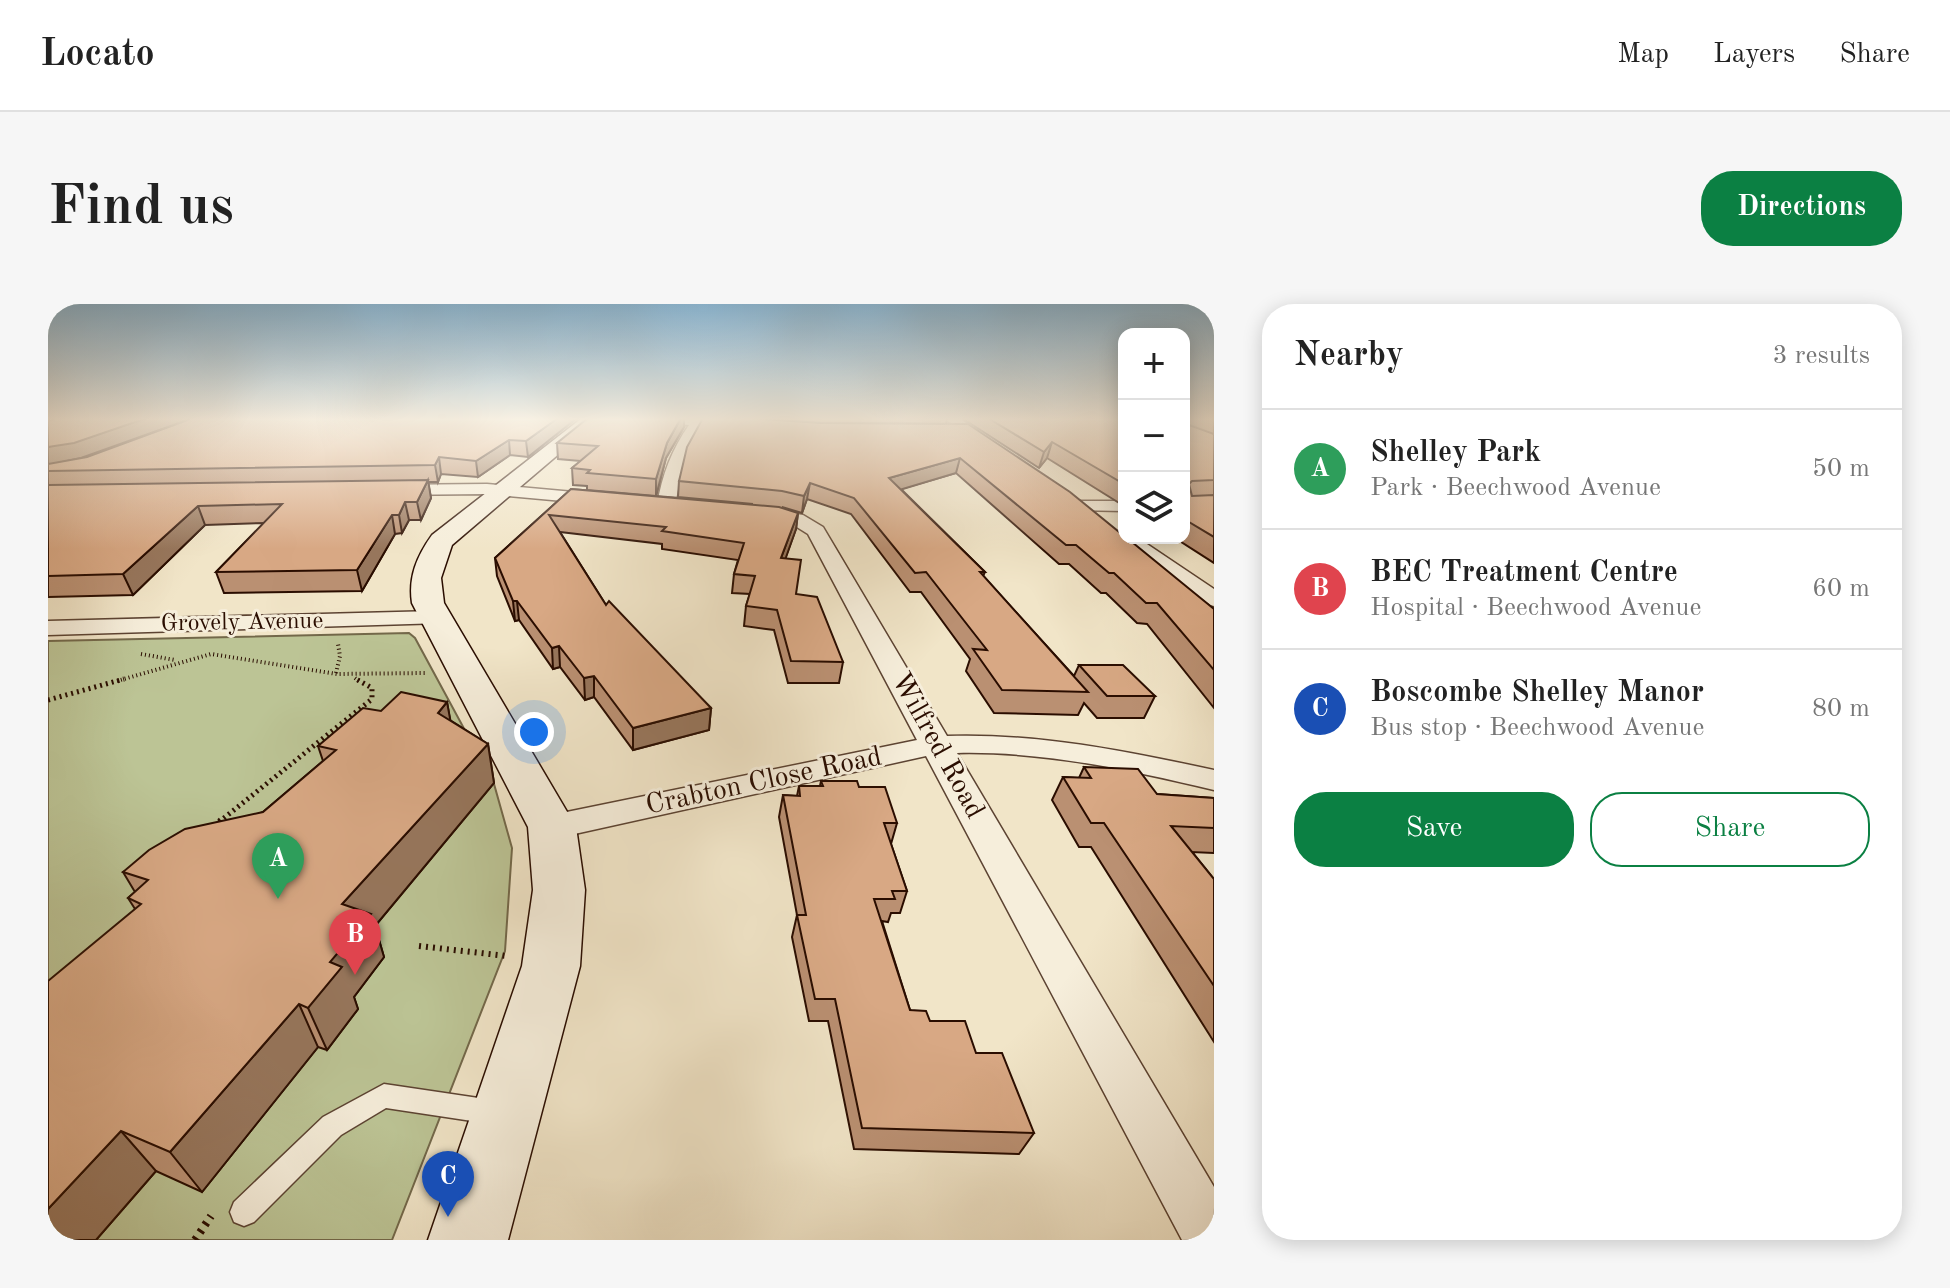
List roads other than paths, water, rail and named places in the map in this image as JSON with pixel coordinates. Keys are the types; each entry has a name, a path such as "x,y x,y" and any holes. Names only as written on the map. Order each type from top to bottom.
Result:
{"street":[{"path":"468,1240 551,960 559,890 552,827 435,618 425,590 428,563 441,541 537,462"},
{"path":"666,505 677,462"},
{"path":"368,490 501,490 622,501"},
{"path":"1118,506 1072,502 1214,599"},
{"name":"Wilfred Road","path":"737,511 797,519 816,531 1213,1240"},
{"name":"Grovely Avenue","path":"48,628 435,618"},
{"name":"Crabton Close Road","path":"552,827 936,745 981,742 1049,747 1130,760 1214,780"}],"lane":[{"path":"244,1212 332,1126 384,1096 505,1114"}],"place":[{"name":"Shelley Park","path":"278,899"},
{"name":"BEC Treatment Centre","path":"355,975"},
{"name":"Boscombe Shelley Manor","path":"448,1217"}]}
